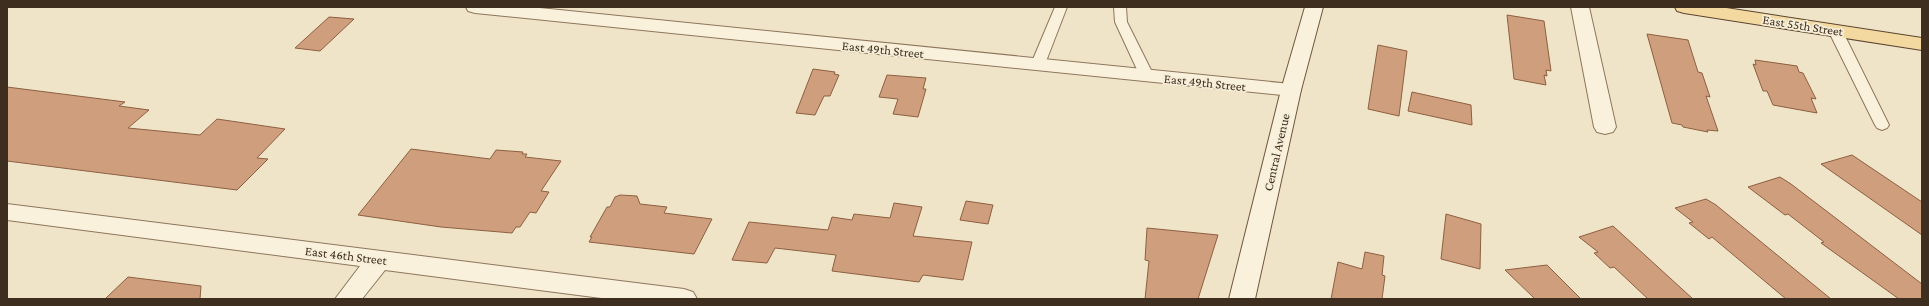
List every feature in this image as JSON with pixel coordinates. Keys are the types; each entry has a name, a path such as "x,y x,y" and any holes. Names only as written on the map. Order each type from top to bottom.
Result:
{"main road":[{"name":"East 55th Street","path":"1684,7 1922,44"}],"street":[{"name":"East 49th Street","path":"475,7 1291,90"},
{"name":"Central Avenue","path":"1242,299 1291,90 1314,7"},
{"path":"1580,7 1605,127"},
{"name":"East 46th Street","path":"7,212 684,299"},
{"path":"348,299 379,260"}],"lane":[{"path":"1038,64 1061,7"},
{"path":"1120,7 1121,22 1147,76"},
{"path":"1835,30 1882,125"}],"building":[{"path":"1507,15 1544,21 1551,71 1546,70 1547,76 1544,75 1546,85 1514,79"},
{"path":"329,17 354,19 320,51 295,48"},
{"path":"1647,34 1688,40 1698,72 1702,73 1710,97 1706,96 1718,131 1707,130 1708,132 1683,127 1682,125 1672,123"},
{"path":"1378,45 1407,51 1399,116 1368,109"},
{"path":"1755,60 1797,66 1799,72 1803,73 1816,99 1811,98 1817,113 1773,105 1767,91 1763,91 1753,64 1756,65"},
{"path":"813,69 835,72 834,74 839,75 830,96 824,96 815,115 796,113"},
{"path":"887,75 926,78 923,89 926,89 918,117 893,114 898,99 879,97"},
{"path":"7,87 125,102 119,106 149,110 128,128 200,135 217,119 285,129 257,158 268,159 237,190 7,161"},
{"path":"1412,92 1471,105 1472,125 1408,111"},
{"path":"411,149 490,159 496,150 523,152 522,154 527,154 525,157 561,161 541,191 549,192 536,213 530,212 520,227 516,227 512,233 441,227 358,215"},
{"path":"1852,155 1922,202 1922,235 1821,164"},
{"path":"1780,177 1922,284 1922,299 1899,299 1821,243 1824,242 1788,214 1785,215 1748,187"},
{"path":"620,195 637,196 640,204 667,207 664,213 712,219 694,254 589,242 592,237 590,237 607,207 610,207 615,197"},
{"path":"1706,199 1716,205 1831,299 1786,299 1712,237 1709,239 1689,223 1693,222 1675,208"},
{"path":"966,201 993,205 988,224 960,220"},
{"path":"894,203 922,207 913,236 972,242 963,280 923,275 919,282 832,271 836,255 775,248 767,263 732,260 749,222 828,230 832,217 852,220 854,214 890,218"},
{"path":"1446,214 1481,224 1480,269 1441,259"},
{"path":"1613,226 1693,299 1648,299 1614,267 1610,268 1594,253 1598,252 1579,237"},
{"path":"1147,228 1218,235 1198,299 1145,299 1149,261 1145,260"},
{"path":"1365,252 1384,256 1382,275 1385,276 1382,299 1331,299 1338,262 1362,269"},
{"path":"1547,265 1581,299 1535,299 1505,270"},
{"path":"128,277 201,286 200,299 105,299"}]}
